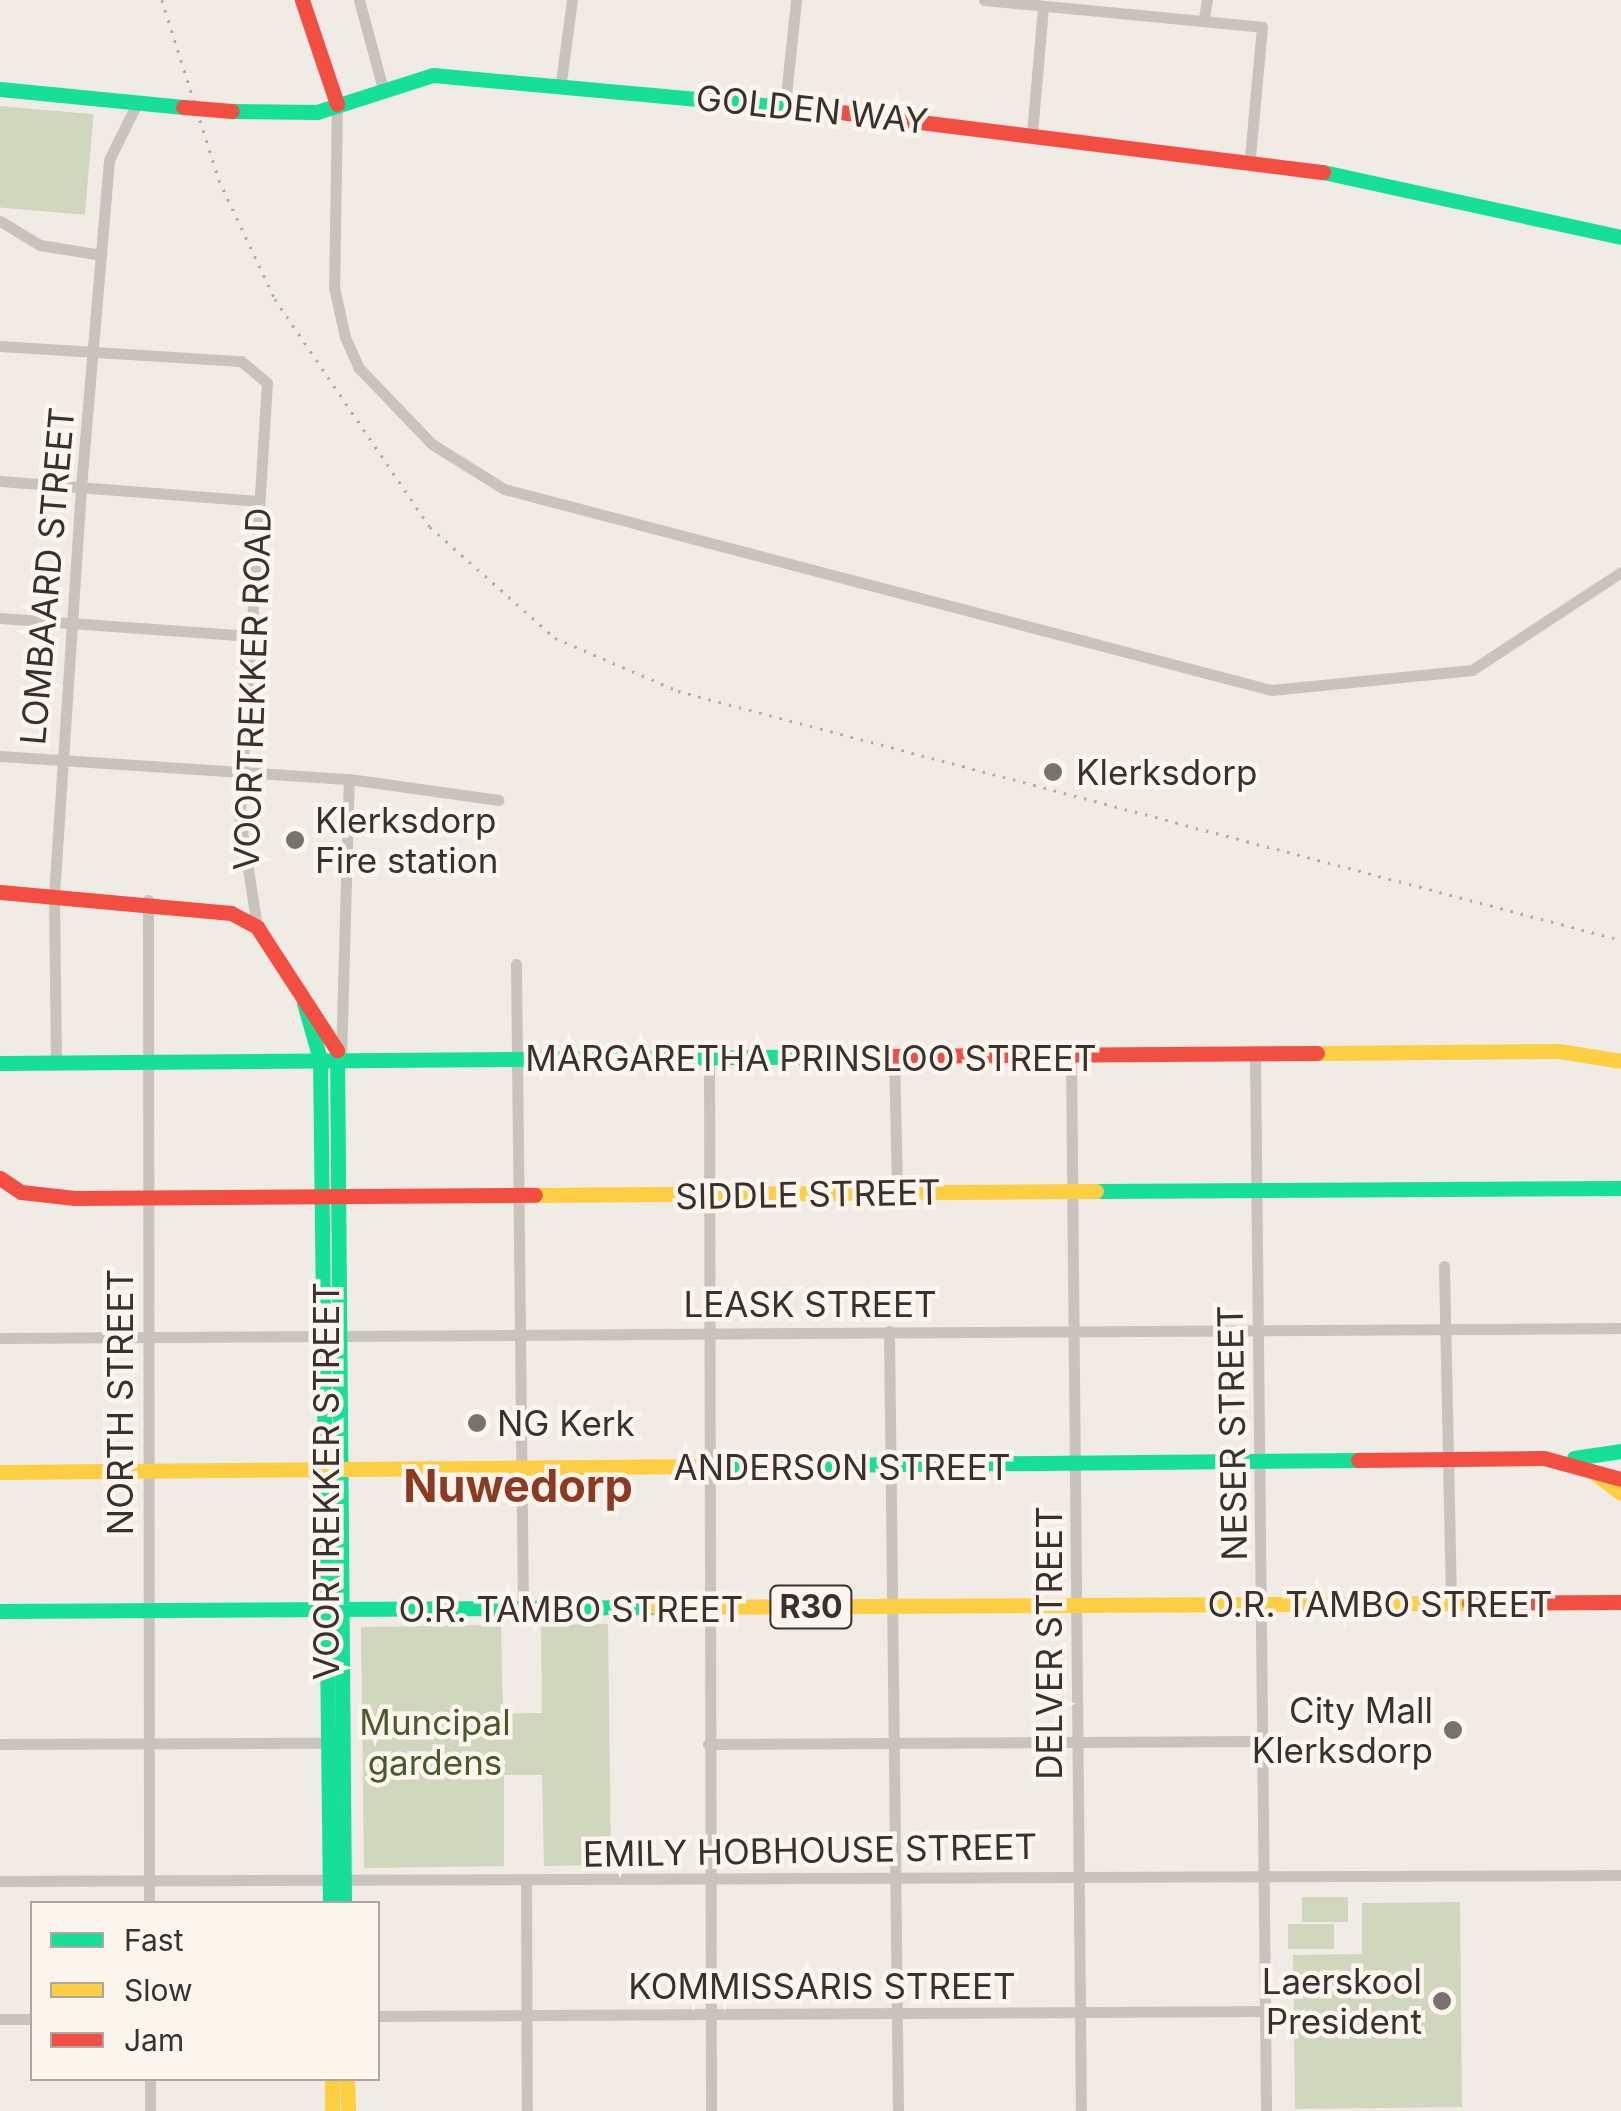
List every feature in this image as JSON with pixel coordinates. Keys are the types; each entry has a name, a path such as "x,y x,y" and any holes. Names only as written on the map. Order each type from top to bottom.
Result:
{"street":[{"path":"302,0 337,104 334,288 344,337 358,368 432,444 504,489 1272,690 1472,670 1621,572"},
{"path":"359,0 382,85"},
{"path":"561,82 572,0"},
{"path":"784,105 796,0"},
{"path":"984,0 1077,5 1262,27 1250,156"},
{"path":"1204,18 1207,0"},
{"path":"1032,132 1044,6"},
{"name":"GOLDEN WAY","path":"0,89 302,114 382,85 458,74 561,82 1250,156 1621,237"},
{"name":"LOMBAARD STREET","path":"56,1061 54,895 80,487 113,140 137,102"},
{"path":"0,222 40,245 101,255"},
{"path":"0,346 92,352"},
{"name":"VOORTREKKER ROAD","path":"92,352 241,361 262,375 240,858 257,927 341,1060"},
{"path":"0,481 259,501"},
{"path":"0,618 251,636"},
{"path":"0,756 350,779 498,800"},
{"path":"341,1060 350,779"},
{"path":"0,892 205,906 257,927"},
{"name":"NORTH STREET","path":"148,900 149,1901"},
{"path":"516,964 523,1609"},
{"name":"VOORTREKKER ROAD","path":"298,990 320,1059"},
{"name":"MARGARETHA PRINSLOO STREET","path":"0,1063 1255,1054 1617,1062"},
{"name":"NESER STREET","path":"1255,1054 1266,2111"},
{"path":"709,1055 706,1332 711,2111"},
{"path":"894,1056 897,1192"},
{"name":"DELVER STREET","path":"1071,1056 1080,2111"},
{"name":"VOORTREKKER STREET","path":"320,1059 326,1333 334,1470 337,1878 343,1901"},
{"name":"VOORTREKKER STREET","path":"334,1470 343,1334 341,1060"},
{"name":"SIDDLE STREET","path":"2,1180 43,1197 148,1198 1621,1188"},
{"path":"1444,1266 1450,1604"},
{"name":"LEASK STREET","path":"0,1338 148,1334 1621,1328"},
{"path":"889,1331 898,2111"},
{"path":"1544,1458 1621,1451"},
{"name":"ANDERSON STREET","path":"2,1471 1448,1464 1544,1458 1621,1479"},
{"path":"1586,1468 1621,1493"},
{"name":"O.R. TAMBO STREET","path":"0,1611 1620,1601"},
{"path":"708,1744 1264,1741"},
{"path":"0,1744 335,1743"},
{"name":"EMILY HOBHOUSE STREET","path":"0,1880 1621,1875"},
{"name":"VOORTREKKER STREET","path":"331,1901 337,1878"},
{"path":"526,1880 527,2111"},
{"name":"KOMMISSARIS STREET","path":"380,2016 1267,2012"},
{"path":"0,2019 30,2019"},
{"path":"150,2081 150,2111"},
{"path":"332,2081 332,2111"},
{"path":"347,2081 348,2111"}],"green space":[{"path":"0,106 94,114 85,215 0,207"},
{"name":"Muncipal gardens","path":"608,1624 611,1865 544,1866 542,1775 504,1775 504,1866 364,1868 361,1627 501,1625 503,1714 542,1713 541,1625"},
{"path":"1302,1897 1348,1897 1348,1922 1302,1922"},
{"path":"1460,1902 1462,2107 1295,2109 1293,1955 1362,1954 1362,1903"},
{"path":"1288,1924 1334,1924 1334,1949 1288,1949"}],"railway":[{"path":"162,0 219,180 275,299 430,527 555,638 678,691 1621,940"}],"traffic: fast":[{"path":"232,111 317,112 433,75 832,111"},
{"path":"0,89 183,107"},
{"path":"1323,172 1621,237"},
{"path":"304,1003 320,1059 330,1901"},
{"path":"337,1050 344,1901"},
{"path":"0,1063 883,1056"},
{"path":"1096,1191 1621,1188"},
{"path":"1574,1458 1621,1451"},
{"path":"706,1466 1358,1460"},
{"path":"0,1611 656,1607"}],"traffic: slow":[{"path":"1317,1053 1559,1051 1621,1061"},
{"path":"535,1195 1096,1191"},
{"path":"0,1472 706,1466"},
{"path":"1597,1475 1621,1493"},
{"path":"656,1607 1469,1603"},
{"path":"332,2081 332,2111"},
{"path":"347,2081 348,2111"}],"traffic: jam":[{"path":"302,0 337,104"},
{"path":"183,107 232,111"},
{"path":"832,111 1323,172"},
{"path":"0,892 231,913 257,927 337,1050"},
{"path":"883,1056 1317,1053"},
{"path":"0,1178 21,1192 75,1198 535,1195"},
{"path":"1358,1460 1544,1458 1621,1479"},
{"path":"1469,1603 1621,1602"}],"place":[{"name":"Klerksdorp","path":"1053,772"},
{"name":"Klerksdorp Fire station","path":"295,840"},
{"name":"NG Kerk","path":"477,1423"},
{"name":"City Mall Klerksdorp","path":"1453,1730"},
{"name":"Laerskool President","path":"1442,2001"}],"district":[{"name":"Nuwedorp","path":"518,1486"}]}
